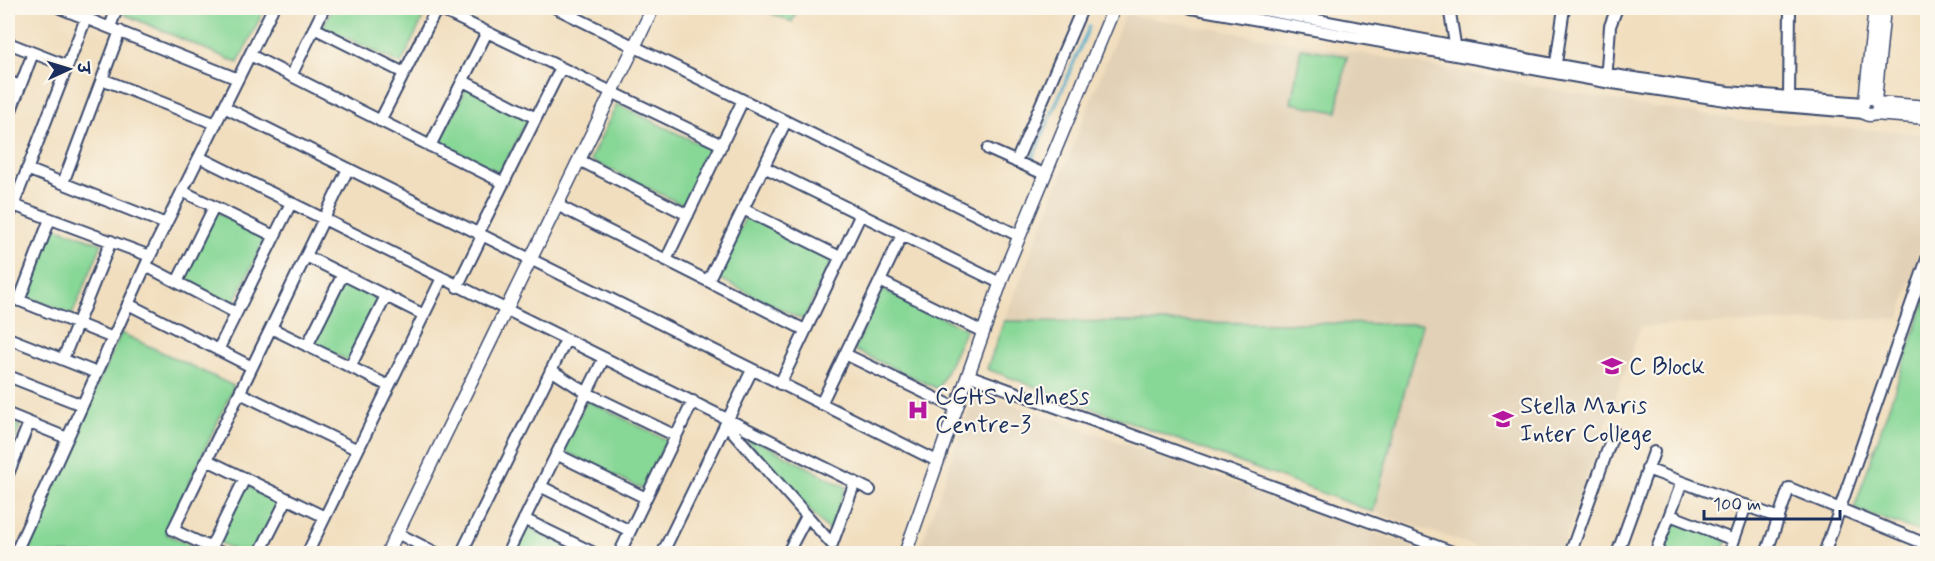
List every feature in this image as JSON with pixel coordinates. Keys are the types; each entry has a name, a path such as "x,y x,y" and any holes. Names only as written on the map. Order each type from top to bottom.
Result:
{"street":[{"path":"60,8 238,79"},
{"path":"63,183 102,79 115,29 117,8"},
{"path":"15,554 148,261 273,8"},
{"path":"291,76 324,8"},
{"path":"381,121 437,8 722,145"},
{"path":"556,8 1019,236"},
{"path":"387,554 653,8"},
{"path":"905,554 1000,283 1114,8"},
{"path":"1191,8 1746,103 1928,106"},
{"path":"1254,8 1556,63 1606,78 1870,106 1928,118"},
{"path":"1452,8 1450,13 1455,44"},
{"path":"1556,63 1564,8"},
{"path":"1606,78 1610,26 1617,8"},
{"path":"1789,98 1790,8"},
{"path":"1870,106 1875,8"},
{"path":"1870,106 1884,8"},
{"path":"1016,162 1082,9"},
{"path":"8,219 10,204 27,169 86,18"},
{"path":"314,28 404,73"},
{"path":"430,146 487,32"},
{"path":"8,43 67,66"},
{"path":"8,118 33,53"},
{"path":"250,55 504,183"},
{"path":"458,287 504,183 561,68"},
{"path":"102,79 216,124"},
{"path":"8,81 20,86"},
{"path":"463,81 536,118"},
{"path":"666,260 744,100"},
{"path":"224,107 937,461"},
{"path":"708,281 786,122"},
{"path":"988,149 1044,174"},
{"path":"199,157 870,490"},
{"path":"579,160 688,215"},
{"path":"764,167 1000,283"},
{"path":"27,169 166,224"},
{"path":"224,554 173,530 348,169"},
{"path":"182,191 274,236"},
{"path":"218,350 291,203"},
{"path":"10,204 111,241 148,261 177,282 236,313"},
{"path":"557,205 805,330"},
{"path":"177,282 214,207"},
{"path":"743,209 840,257"},
{"path":"780,384 861,214"},
{"path":"19,301 50,219"},
{"path":"821,404 902,235"},
{"path":"63,359 111,241"},
{"path":"306,256 424,315"},
{"path":"1824,554 1928,256"},
{"path":"308,346 343,274"},
{"path":"308,554 442,278"},
{"path":"880,281 983,332"},
{"path":"8,296 113,339"},
{"path":"350,367 386,296"},
{"path":"128,304 252,367"},
{"path":"271,328 389,386"},
{"path":"8,338 97,373"},
{"path":"460,554 566,340"},
{"path":"845,354 956,408"},
{"path":"507,554 604,358"},
{"path":"551,370 586,393 676,436"},
{"path":"662,554 752,370"},
{"path":"968,375 1458,554"},
{"path":"8,376 82,405"},
{"path":"240,393 358,450"},
{"path":"619,554 693,401"},
{"path":"8,414 67,438"},
{"path":"727,421 832,544 855,482"},
{"path":"8,474 29,423"},
{"path":"1570,554 1614,432"},
{"path":"1618,553 1654,452"},
{"path":"556,453 646,498"},
{"path":"207,460 325,517"},
{"path":"1647,469 1779,518"},
{"path":"211,548 245,478"},
{"path":"1655,554 1682,482"},
{"path":"540,486 630,531"},
{"path":"1766,554 1789,488 1928,545"},
{"path":"259,554 287,499"},
{"path":"1729,554 1746,506"},
{"path":"1670,514 1734,540"},
{"path":"787,554 807,516"},
{"path":"524,519 596,554"},
{"path":"397,533 438,554"}],"shaded area":[{"path":"1125,14 1398,60 1628,103 1745,121 1927,134 1927,226 1900,318 1641,326 1560,553 1496,553 1373,512 1422,324 1004,321"},
{"path":"976,391 1432,553 918,553"}],"green space":[{"path":"123,8 265,8 238,63 121,13"},
{"path":"332,8 420,8 427,10 401,64 323,27"},
{"path":"759,8 798,8 792,22"},
{"path":"1301,48 1347,56 1337,112 1291,103"},
{"path":"467,87 528,119 500,173 439,142"},
{"path":"617,104 712,150 685,206 590,160"},
{"path":"217,212 266,237 233,305 183,280"},
{"path":"746,216 832,260 803,320 716,277"},
{"path":"53,226 102,244 72,315 25,296"},
{"path":"343,280 380,298 349,361 313,343"},
{"path":"882,289 966,329 938,389 854,350"},
{"path":"1927,295 1927,534 1854,509"},
{"path":"1004,321 1422,324 1373,512 987,369"},
{"path":"121,333 234,386 166,534 208,553 21,554"},
{"path":"587,400 667,440 642,489 562,450"},
{"path":"8,420 20,426 8,458"},
{"path":"738,431 846,487 830,532"},
{"path":"246,485 281,502 256,553 240,553 218,542"},
{"path":"1673,521 1727,540 1722,553 1662,554"},
{"path":"526,526 582,553 512,554"}],"waterway":[{"path":"1031,162 1089,27"}],"place":[{"name":"C Block","path":"1612,366"},
{"name":"CGHS Wellness Centre-3","path":"918,410"},
{"name":"Stella Maris Inter College","path":"1503,419"}]}
